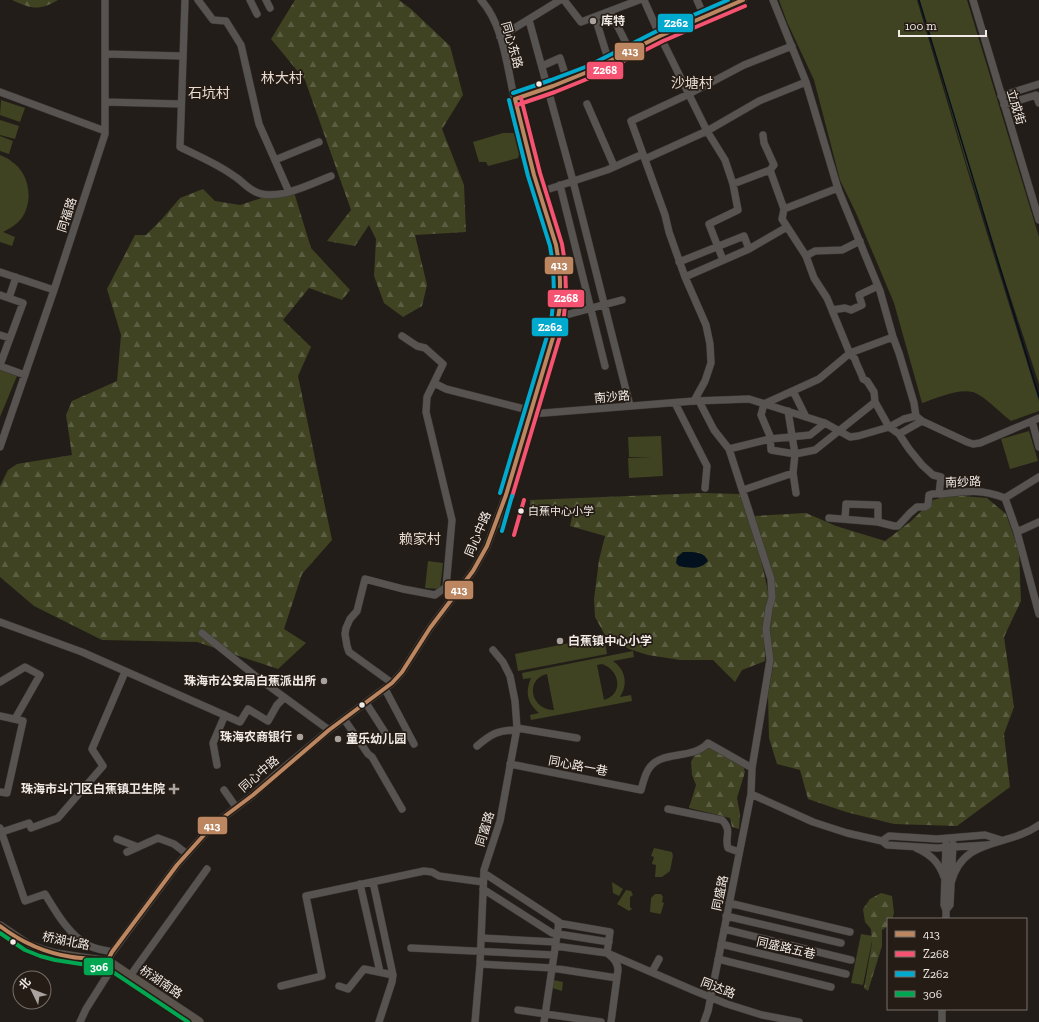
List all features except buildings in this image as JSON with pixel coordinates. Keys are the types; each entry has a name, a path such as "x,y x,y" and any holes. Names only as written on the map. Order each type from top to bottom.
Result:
{"main road":[{"name":"桥湖北路","path":"0,926 28,945 42,950 56,954 109,962"},
{"name":"桥湖南路","path":"109,962 199,1022"}],"street":[{"name":"同福路","path":"0,447 3,429 25,375 105,131 106,0"},
{"path":"185,0 180,147 234,175 255,192 267,195 289,192 330,176"},
{"path":"198,0 213,20 226,22 241,45 259,124 289,192"},
{"path":"250,0 257,14"},
{"path":"266,0 270,8"},
{"name":"同心东路","path":"481,0 491,14 500,37 515,99"},
{"path":"500,37 560,0"},
{"path":"564,0 581,22 639,0"},
{"path":"644,0 707,131 725,160 733,184 738,210 709,224 723,260"},
{"path":"697,0 704,16"},
{"path":"515,99 548,88 609,62 660,36 743,0"},
{"path":"774,0 806,82 838,188 878,286 893,337 901,358 914,403 916,416 922,421 973,444 980,443 1039,418"},
{"name":"立成街","path":"973,0 1039,220"},
{"path":"610,11 630,51"},
{"path":"594,17 609,62"},
{"path":"529,20 573,181 630,406"},
{"path":"697,401 710,364 710,344 706,325 679,262 665,215 631,121 689,94 744,65 792,46"},
{"path":"105,54 183,56"},
{"path":"542,66 560,58 567,80"},
{"path":"540,192 644,157 707,131 759,101 806,82"},
{"path":"1001,96 1039,84"},
{"path":"0,92 105,131"},
{"path":"1004,105 1036,95 1039,103"},
{"name":"同心中路","path":"80,1022 86,1009 110,971 111,966 109,958 112,952 187,854 213,825 254,795 275,775 329,730 392,683 402,672 430,628 473,571 487,546 506,495 531,413 558,317 560,294 559,263 556,245 515,99"},
{"path":"105,102 181,104"},
{"path":"587,104 614,166"},
{"path":"733,184 770,170 774,165 764,143 763,135"},
{"path":"276,160 319,142"},
{"path":"770,170 784,209 782,219 806,256 814,278 824,293 850,353 855,358 863,379 867,381 874,392 875,402 889,427"},
{"path":"560,186 605,366"},
{"path":"784,209 838,188"},
{"path":"685,277 749,249 787,227"},
{"path":"679,262 744,236 749,249"},
{"path":"806,256 815,251 842,250 860,241"},
{"path":"0,272 54,290"},
{"path":"9,298 16,278"},
{"path":"832,310 845,308 850,310 862,305 859,295 878,286"},
{"path":"0,295 23,303 0,365 25,375"},
{"path":"558,317 622,300"},
{"path":"0,335 10,338"},
{"path":"392,683 349,652 345,634 346,628 350,619 357,611 365,578 403,589 435,595 446,587 452,520 426,412 427,397 443,364 425,348 418,346 402,336"},
{"path":"875,402 815,450 795,454 771,450 770,439 761,415 764,404 819,379 850,353 893,337"},
{"name":"南沙路","path":"434,383 446,388 531,413 697,401 749,399 825,423 850,437 889,427 904,419 916,416"},
{"path":"793,391 806,417"},
{"name":"同盛路","path":"697,401 714,430 729,449 771,579 772,589 766,629 770,660 752,768 751,794 704,1022"},
{"path":"675,403 707,466 705,488"},
{"path":"788,411 795,454 793,473 796,492"},
{"path":"900,434 922,421"},
{"path":"1032,421 1039,447"},
{"path":"729,449 770,439 810,435 825,423"},
{"name":"南纱路","path":"889,427 900,434 909,449 922,465 933,475 940,477 939,494 972,491 991,493 1006,498"},
{"path":"743,490 793,473"},
{"path":"1039,477 1006,498 1017,532 1039,614"},
{"path":"829,518 878,522 898,526 917,508 928,505 929,495 939,494"},
{"path":"846,519 846,504 878,505 878,522"},
{"path":"1017,532 1039,522"},
{"path":"441,591 449,604"},
{"path":"0,622 82,652 240,722 248,709 268,721 277,705 284,698"},
{"path":"202,633 284,698 329,730"},
{"name":"同富路","path":"475,1022 481,951 484,873 486,860 500,821 517,729 515,701 510,676 503,662 493,650"},
{"path":"0,682 25,667 40,675 15,719"},
{"path":"112,952 88,946 78,938 60,917 45,894 25,901 3,830 29,823 31,828 58,818 103,766 92,749 125,672"},
{"path":"385,689 414,744"},
{"path":"366,703 391,742"},
{"path":"217,765 213,743 225,715"},
{"path":"0,716 22,721 7,793 0,792"},
{"path":"344,719 368,754 372,757 402,809"},
{"path":"477,746 495,732 517,729 577,738"},
{"name":"同心路一巷","path":"510,764 641,790 650,766 664,758 696,752 708,743 752,768"},
{"path":"224,790 236,807"},
{"path":"751,794 813,822 847,833 882,841 887,845 937,848 987,845"},
{"path":"668,809 722,820 729,830 727,844 728,848 740,852"},
{"path":"948,883 963,859 974,850 1001,840 1025,834 1039,825"},
{"path":"882,841 889,836 937,839 986,835 1001,840"},
{"path":"127,852 158,838 174,844 187,854"},
{"path":"946,918 946,910 944,905 948,883 950,838"},
{"path":"117,839 138,848"},
{"path":"910,846 934,859 942,870 948,883"},
{"path":"130,976 207,869"},
{"path":"281,986 322,976 306,896 424,871 483,886 552,933 556,941"},
{"path":"484,873 559,922 544,1022"},
{"path":"373,882 392,975 392,982 379,1022"},
{"path":"360,884 380,972"},
{"path":"729,903 850,932"},
{"path":"726,916 841,943"},
{"path":"558,924 610,932 607,953 615,960 618,966 611,1022"},
{"path":"724,929 851,960"},
{"path":"481,938 609,942"},
{"name":"同达路","path":"556,941 607,953 710,997 762,1015 800,1022"},
{"name":"同盛路五巷","path":"721,944 846,974"},
{"path":"411,948 554,955"},
{"path":"718,959 831,987"},
{"path":"652,972 659,960"},
{"path":"480,964 552,968 617,978"},
{"path":"339,986 348,989 364,969 392,975"},
{"path":"518,1010 600,1022"},
{"path":"942,1010 942,1022"}],"green space":[{"path":"12,0 58,0 46,6 35,8"},
{"path":"295,0 399,0 411,9 450,46 463,95 442,129 464,185 466,232 415,235 427,285 422,306 403,317 384,303 374,276 376,239 369,225 355,246 327,241 351,210 305,80 271,39"},
{"path":"779,0 917,0 968,172 1039,401 1039,411 1011,421 979,395 966,391 951,393 922,403 894,303 856,213 840,180 814,80 787,22"},
{"path":"919,0 967,0 1039,237 1039,384 967,165"},
{"path":"1,100 25,108 20,122 0,115"},
{"path":"0,120 19,126 15,139 0,135"},
{"path":"503,133 515,133 520,151 518,158 488,166 486,162 479,162 473,142"},
{"path":"0,136 13,141 9,154 0,151"},
{"path":"0,155 9,159 17,166 26,180 28,188 28,204 25,212 17,223 3,232 15,237 12,246 0,242"},
{"path":"203,189 215,201 240,205 293,189 311,248 350,290 342,300 309,288 283,320 311,347 298,376 332,540 302,574 284,629 306,643 278,669 197,642 102,640 34,606 0,577 0,486 8,470 17,464 72,455 66,415 72,401 117,381 121,335 107,289 135,235 146,235 180,198"},
{"path":"0,370 17,376 0,417"},
{"path":"1029,431 1038,461 1010,469 1001,439"},
{"path":"661,436 663,476 629,478 628,458 652,457 629,457 628,437"},
{"path":"702,493 741,494 758,546 769,596 764,623 765,661 742,670 735,682 713,660 680,660 648,655 629,649 605,635 595,617 594,599 599,560 605,536 570,526 574,508 530,506 530,500"},
{"path":"951,495 987,498 1006,514 1019,551 1021,601 1004,637 1014,707 1004,734 1010,787 957,826 894,824 846,812 808,799 800,770 777,764 769,738 768,695 774,660 769,635 770,611 774,602 771,567 754,516 806,513 836,526 885,541 910,522 933,500"},
{"path":"507,502 511,502 512,505 504,530 496,527"},
{"path":"428,561 443,563 440,589 425,588"},
{"path":"604,636 607,654 518,671 515,654"},
{"path":"633,651 634,657 613,661 621,669 625,683 620,697 631,695 632,701 531,720 530,715 539,713 532,705 528,697 528,688 531,678 523,679 522,673","holes":["602,664 613,671 617,682 615,693 604,700 597,665","547,674 554,710 539,705 533,694 535,682 540,677"]},
{"path":"706,748 713,748 743,765 745,772 737,798 740,814 739,829 732,827 730,818 689,808 696,785 692,775 691,762 695,754"},
{"path":"654,848 672,852 673,856 670,871 662,877 655,877 656,865 652,864 654,857 651,856"},
{"path":"612,882 623,889 619,896 613,893"},
{"path":"626,890 631,891 633,895 630,897 630,907 632,909 629,911 617,904"},
{"path":"881,893 892,896 894,913 892,918 887,918 887,927 882,930 882,946 868,991 864,988 872,943 871,929 865,922 863,909 870,899"},
{"path":"655,894 661,894 663,897 662,902 664,903 660,914 650,912 651,898"},
{"path":"861,934 873,936 863,985 851,983"},
{"path":"553,980 563,982 562,991 552,988"}],"water":[{"path":"683,552 694,552 704,555 708,561 702,566 698,567 691,568 679,566 676,563 677,557"}],"waterway":[{"path":"919,0 1039,397"}],"transit line":[{"name":"Z262","path":"513,93 588,66 657,31 728,0"},
{"name":"413","path":"515,99 590,71 660,36 743,0"},
{"name":"Z268","path":"517,105 592,77 663,41 745,6"},
{"name":"Z268","path":"512,497 563,326 566,294 565,263 562,244 540,173 521,98"},
{"name":"413","path":"109,962 112,952 177,865 213,825 253,795 329,730 392,683 402,672 430,628 473,571 487,546 506,495 557,324 560,306 559,263 556,245 534,175 515,99"},
{"name":"Z262","path":"500,493 551,323 554,294 553,264 550,246 528,176 509,100"},
{"name":"Z262","path":"502,531 512,496"},
{"name":"Z268","path":"514,535 524,500"},
{"name":"413","path":"0,926 25,942 52,953 109,962"},
{"name":"306","path":"0,933 25,950 40,956 55,960 107,968 188,1022"}],"place":[{"name":"库特","path":"593,21"},
{"name":"白蕉中心小学","path":"521,511"},
{"name":"白蕉镇中心小学","path":"560,641"},
{"name":"珠海市公安局白蕉派出所","path":"324,681"},
{"name":"珠海农商银行","path":"300,737"},
{"name":"童乐幼儿园","path":"338,739"},
{"name":"珠海市斗门区白蕉镇卫生院","path":"174,789"}],"district":[{"name":"林大村","path":"282,78"},
{"name":"沙塘村","path":"692,83"},
{"name":"石坑村","path":"209,93"},
{"name":"赖家村","path":"420,539"}]}
